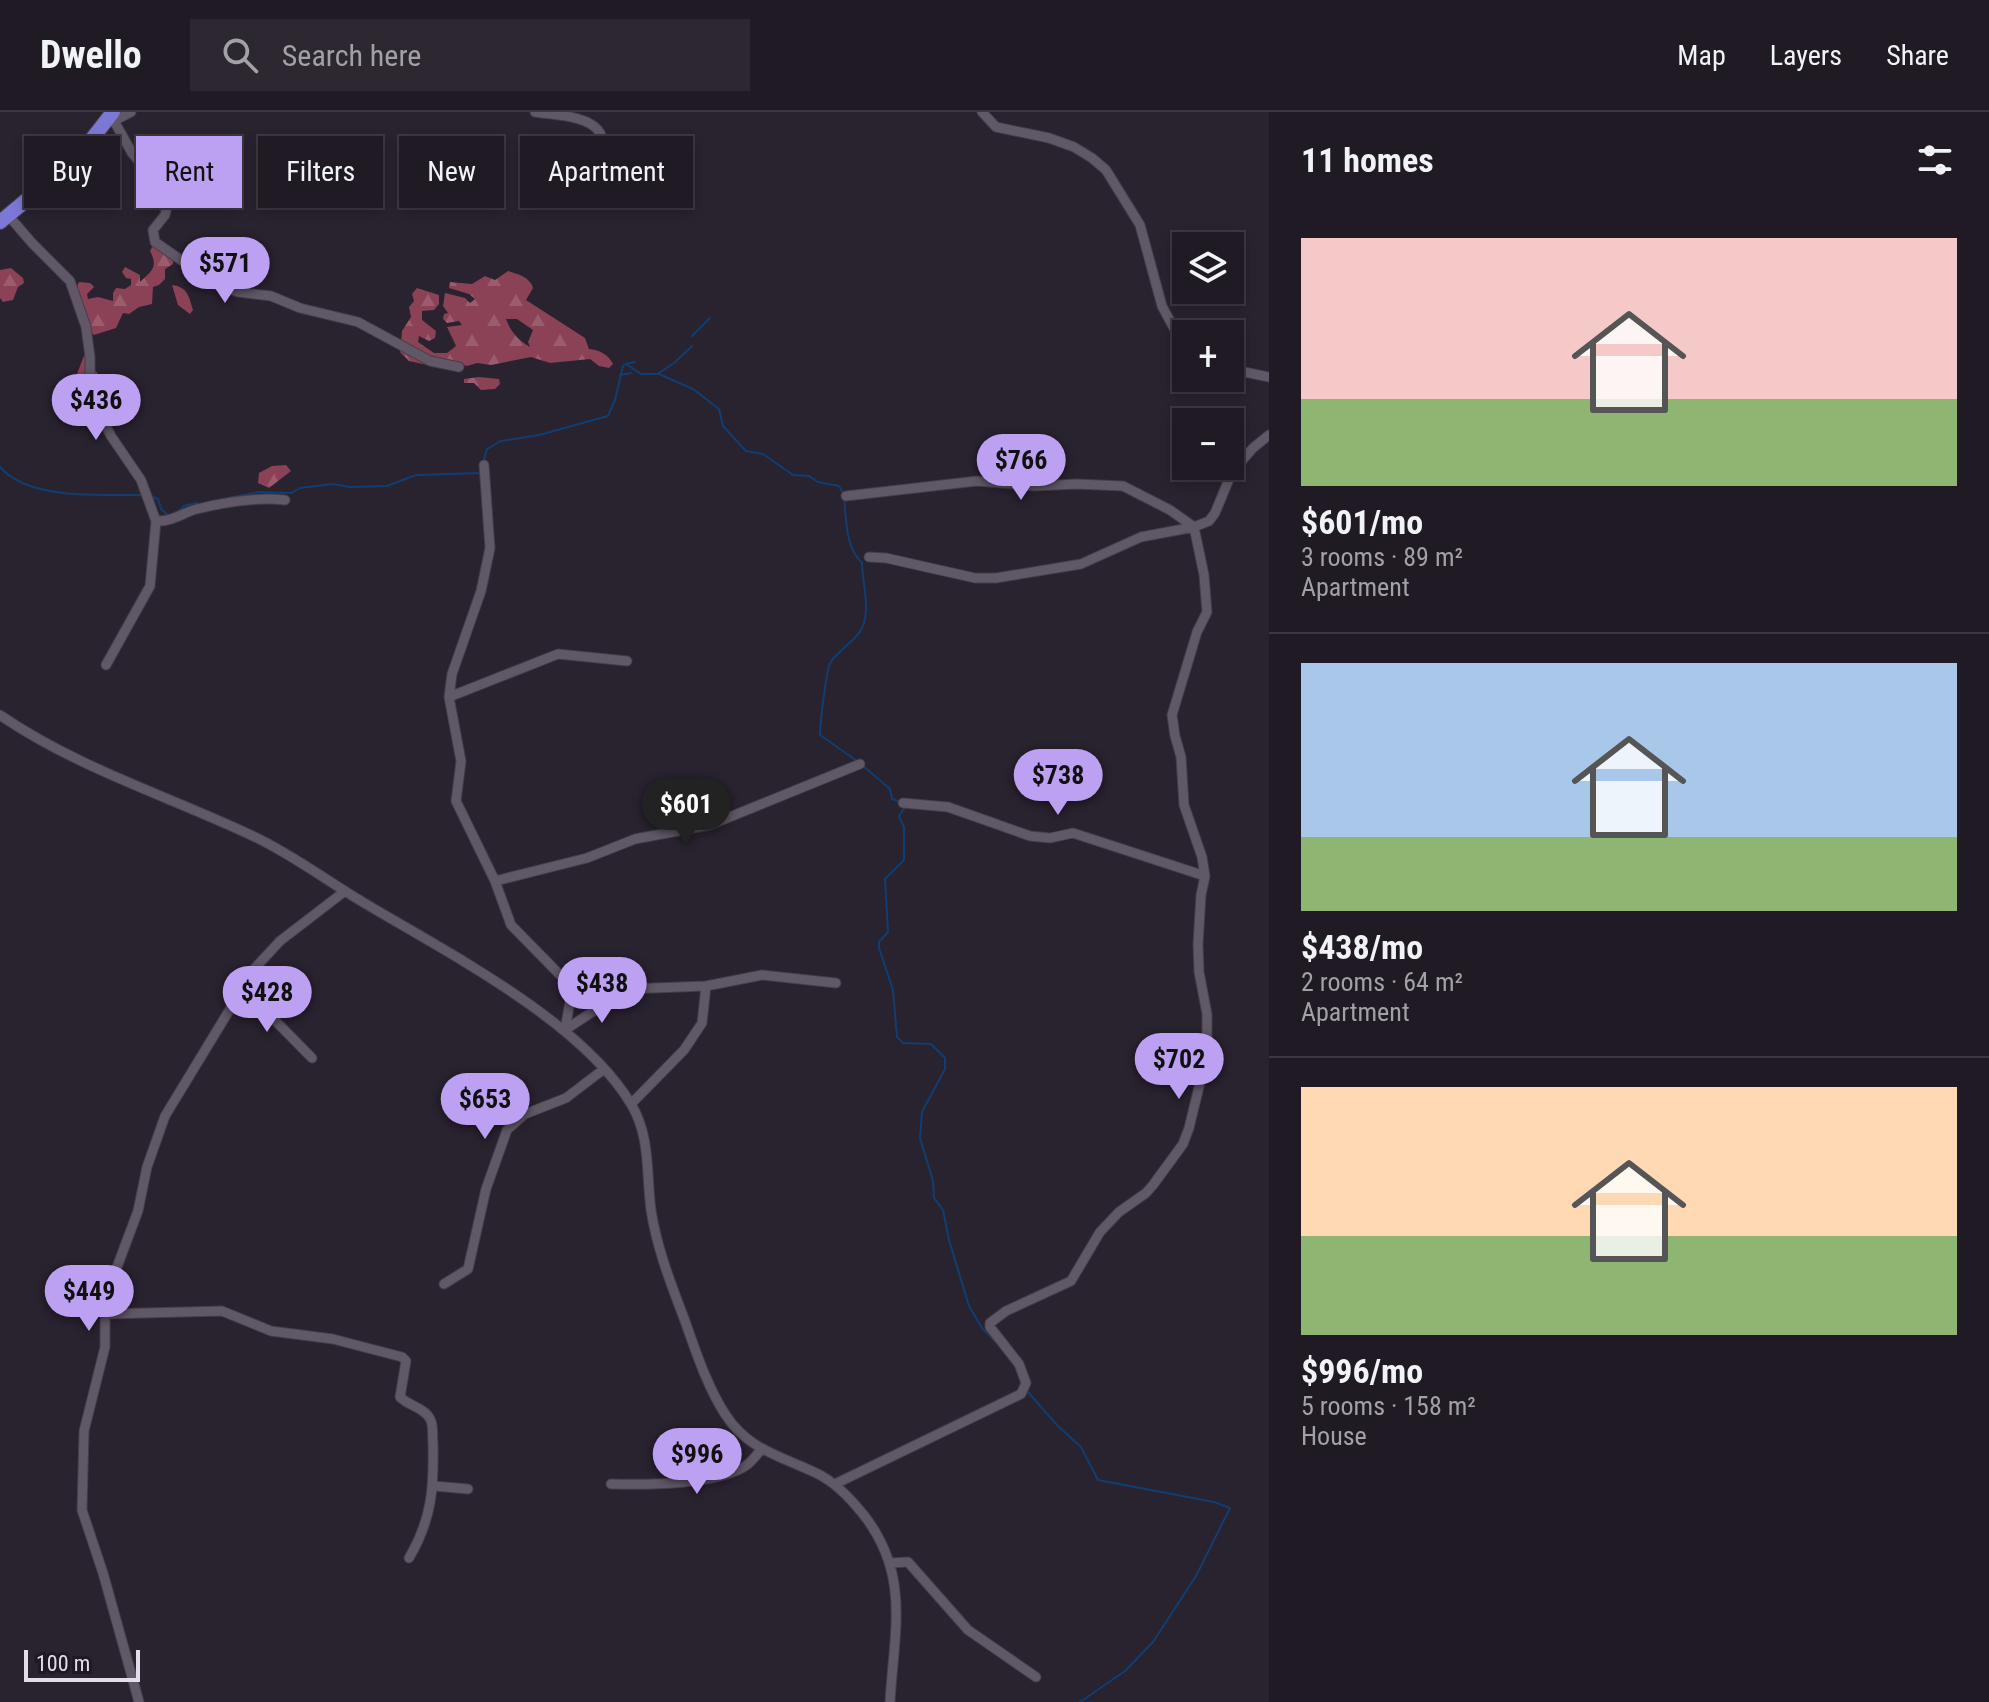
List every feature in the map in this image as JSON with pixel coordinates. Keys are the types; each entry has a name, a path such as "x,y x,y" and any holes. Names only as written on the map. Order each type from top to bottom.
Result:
{"highway":[{"path":"4,218 77,158 110,119"}],"street":[{"path":"131,112 110,119 132,153 169,198 165,215 153,230 155,242 217,285 238,292 271,296 300,308 358,322 430,361 459,367"},
{"path":"535,112 584,121 596,128 601,136"},
{"path":"982,112 996,127 1049,138 1074,147 1106,170 1140,225 1162,306 1172,325"},
{"path":"4,218 70,281 86,327 90,385 98,410 111,436 141,480 156,521 150,586 106,665"},
{"path":"1244,372 1269,377"},
{"path":"869,557 960,575 996,578 1081,564 1141,537 1194,527 1212,519 1232,472 1269,435"},
{"path":"484,465 490,548 481,591 452,674 449,697 461,761 456,801 495,881 511,925 572,990 565,1030"},
{"path":"835,1484 1021,1394 1026,1383 1019,1364 990,1323 1006,1311 1071,1281 1100,1232 1119,1212 1146,1193 1183,1144 1207,1054 1207,1014 1199,972 1198,944 1205,876 1202,857 1184,805 1183,765 1172,724 1175,699 1197,632 1207,612 1204,575 1194,527 1170,510 1123,486 1034,486 977,481 846,496"},
{"path":"156,521 168,522 194,510 220,504 267,498 285,500"},
{"path":"449,697 558,654 627,661"},
{"path":"0,715 69,757 257,837 504,988 565,1030 604,1069 631,1104 644,1132 651,1207 660,1253 716,1400 745,1439 761,1450 835,1484 876,1531 891,1563 897,1593 890,1702"},
{"path":"495,881 587,858 635,839 710,825 860,764"},
{"path":"903,803 948,807 1030,836 1050,838 1073,833 1205,876"},
{"path":"139,1702 82,1510 84,1431 105,1347 105,1299 138,1211 147,1167 165,1116 242,987 280,941 345,891"},
{"path":"565,1030 627,989 706,986 762,975 836,983"},
{"path":"631,1104 684,1050 702,1023 706,986"},
{"path":"242,987 312,1058"},
{"path":"444,1284 468,1269 486,1189 507,1130 525,1114 566,1098 604,1069"},
{"path":"106,1314 222,1311 271,1331 333,1339 402,1357 406,1361 406,1371 400,1397 407,1404 425,1412 432,1421 434,1486 423,1534 409,1558"},
{"path":"611,1484 651,1485 717,1476 747,1465 761,1450"},
{"path":"434,1486 468,1489"},
{"path":"891,1563 908,1562 968,1630 1036,1677"}],"green space":[{"path":"153,245 173,259 173,264 165,269 165,279 153,287 152,304 139,307 129,314 123,313 116,328 94,335 77,301 79,282 90,283 94,287 87,294 88,299 98,297 113,301 116,288 125,289 131,285 131,279 122,272 125,267 140,275 140,282 151,271 154,261 150,251"},
{"path":"11,268 23,278 24,283 18,287 13,300 3,302 0,298 0,270"},
{"path":"508,271 526,279 533,288 526,300 585,338 589,349 603,353 613,364 609,368 599,366 590,359 550,363 531,357 491,365 477,363 467,366 454,362 446,369 409,361 400,352 402,331 411,317 409,307 417,288 439,295 439,304 434,310 422,311 422,320 436,331 435,338 429,341 419,336 418,342 434,353 447,353 456,346 447,327 462,325 459,321 447,323 443,319 444,314 448,313 443,306 445,293 465,298 470,303 475,299 449,288 450,282 472,284 485,276 495,280","holes":["506,319 517,319 533,330 528,342 530,347 515,335"]},
{"path":"172,285 187,293 193,310 190,314 178,305"},
{"path":"85,353 87,363 112,395 111,402 87,404 72,387"},
{"path":"464,379 499,379 500,384 495,389 481,390 474,383 464,383"},
{"path":"286,465 291,471 269,488 258,483 259,473 272,466"}],"waterway":[{"path":"692,336 710,318"},
{"path":"659,373 692,346"},
{"path":"626,364 635,362"},
{"path":"484,459 487,449 501,441 539,435 608,416 626,364 641,374 659,374 693,389 719,409 723,426 746,451 763,454 793,475 809,476 818,482 839,486 843,493"},
{"path":"620,375 631,373"},
{"path":"0,467 13,478 47,491 143,495"},
{"path":"229,498 258,492 291,493 300,488 333,484 387,486 416,475 481,473"},
{"path":"150,496 158,499 161,509 169,516"},
{"path":"844,499 852,549 862,563 866,612 863,626 855,638 835,656 829,667 820,735 857,761"},
{"path":"178,512 184,506 200,505"},
{"path":"862,765 890,789 892,799 901,802"},
{"path":"905,807 899,816 904,827 904,860 885,879 888,932 879,942 879,948 893,990 897,1037 903,1043 931,1044 945,1058 945,1069 922,1112 920,1138 933,1181 934,1198 943,1210 969,1306 982,1328 1002,1348"},
{"path":"1027,1391 1081,1447 1098,1480 1214,1502 1230,1508 1196,1576 1153,1642 1125,1671 1080,1702"}]}
